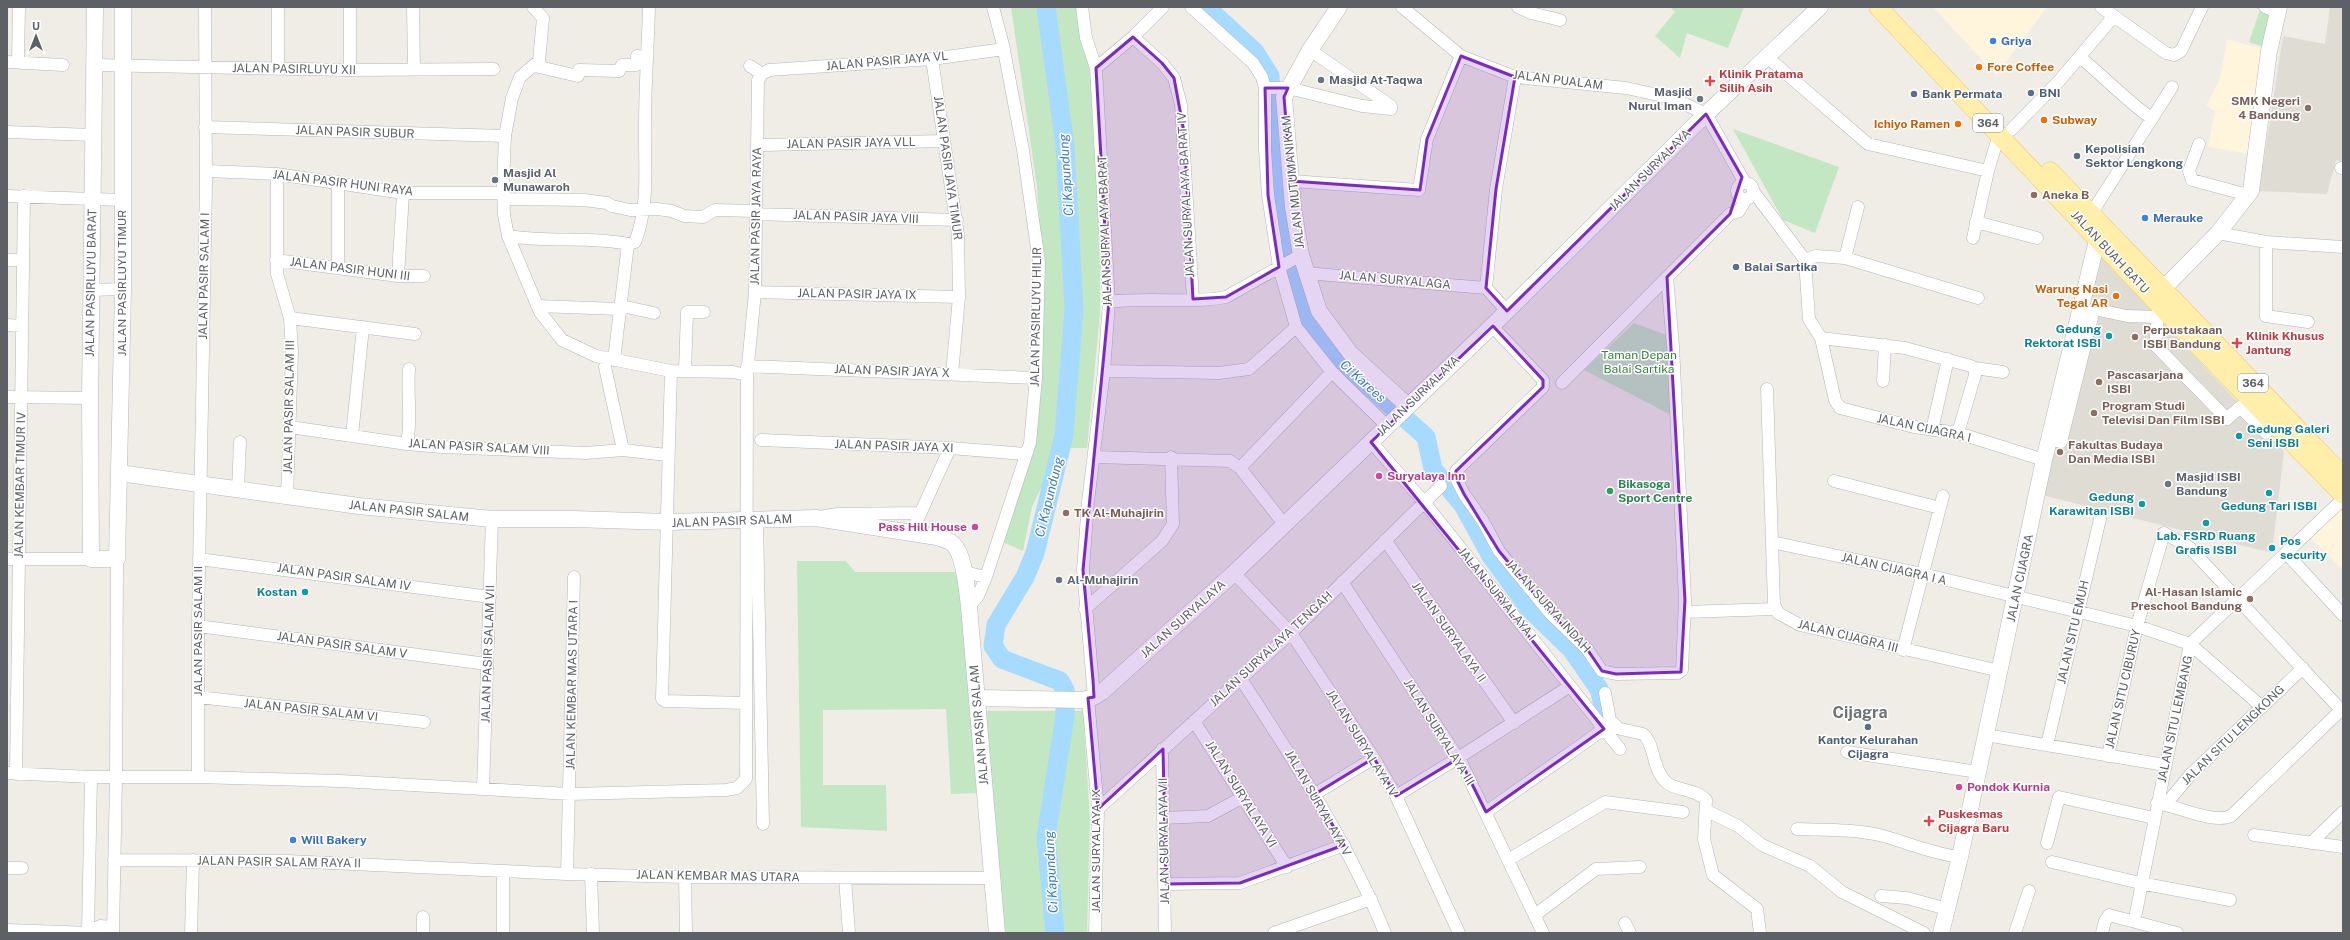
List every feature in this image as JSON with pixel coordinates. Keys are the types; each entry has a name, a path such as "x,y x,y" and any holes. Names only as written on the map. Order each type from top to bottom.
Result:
{"main road":[{"name":"JALAN BUAH BATU","path":"1878,7 2005,132 2096,225 2163,289 2343,476"},
{"name":"JALAN BUAH BATU","path":"1893,7 2005,132 2096,225 2165,310 2270,428 2343,495"}],"street":[{"path":"19,7 13,62 63,65"},
{"name":"JALAN PASIRLUYU BARAT","path":"90,559 90,398 94,290 95,198 93,135 95,7"},
{"name":"JALAN PASIRLUYU TIMUR","path":"117,559 121,289 118,200 123,7"},
{"name":"JALAN PASIR SALAM I","path":"201,484 206,171 205,7"},
{"path":"278,7 278,69"},
{"path":"350,7 350,70"},
{"path":"413,7 414,69"},
{"path":"533,7 543,18 539,62 535,66 578,76 579,70 618,71 622,65 636,65 637,56 647,58"},
{"path":"508,236 525,239 582,240 628,244 635,242 640,229 644,209 649,7"},
{"name":"JALAN PASIRLUYU HILIR","path":"969,607 978,596 986,577 1030,442 1036,378 1039,262 1036,231 1004,49 993,7"},
{"name":"JALAN SURYALAYA BARAT","path":"1082,7 1086,38 1096,68 1109,302 1104,371 1083,570 1084,609"},
{"path":"1096,68 1133,37 1162,7"},
{"path":"1191,7 1253,63 1267,88 1265,149 1268,195 1287,263 1296,327 1332,372 1389,424"},
{"name":"JALAN MUTUMANIKAM","path":"1339,7 1286,88 1284,97 1291,181 1287,263 1305,273 1319,311 1351,354 1405,409"},
{"name":"JALAN PUALAM","path":"1402,7 1461,56 1515,77 1638,90 1672,98 1706,114"},
{"path":"1518,7 1531,13 1560,20"},
{"name":"JALAN SURYALAYA","path":"1088,698 1102,692 1234,573 1492,326 1706,114 1820,7"},
{"path":"2101,7 2166,54 2174,55 2181,51 2202,7"},
{"path":"2165,310 2163,289 2218,234 2248,195 2251,188 2274,9"},
{"path":"1973,238 1988,171 2005,132 2080,57 2114,16"},
{"name":"JALAN SURYALAYA BARAT IV","path":"1133,37 1162,63 1174,78 1181,106 1193,299"},
{"name":"JALAN PASIR JAYA VL","path":"765,72 932,59 1004,49"},
{"path":"1267,88 1286,88 1362,106 1391,109 1391,106 1310,50"},
{"path":"1291,181 1419,190 1427,139 1461,56"},
{"path":"1767,57 1868,144 1988,171"},
{"path":"2080,57 2123,93 2130,104 2151,118"},
{"name":"JALAN PASIR JAYA TIMUR","path":"932,59 957,220 959,297 952,374"},
{"name":"JALAN PASIRLUYU XII","path":"94,65 350,70 494,69"},
{"name":"JALAN PASIR JAYA X","path":"535,66 520,77 517,84 505,136 504,196 508,236 537,306 550,327 562,340 610,363 671,371 952,374 1036,378"},
{"path":"750,66 765,72"},
{"name":"JALAN PASIR JAYA RAYA","path":"752,520 747,371 755,292 758,80 765,72"},
{"path":"1507,311 1486,288 1496,189 1515,77"},
{"path":"2096,225 2151,118 2172,87"},
{"path":"1706,114 1747,191 1805,260 1816,256 1845,258 1978,298"},
{"name":"JALAN PASIR SUBUR","path":"205,127 505,136"},
{"path":"7,132 93,135"},
{"name":"JALAN PASIR JAYA VLL","path":"757,145 944,141"},
{"path":"2199,144 2189,171 2192,180 2248,195"},
{"name":"JALAN PASIR HUNI RAYA","path":"206,171 277,174 403,193 584,200 607,203 612,206 630,210 644,209"},
{"name":"JALAN PASIR SALAM III","path":"277,174 277,274 290,318 292,371 287,497"},
{"path":"338,182 338,267"},
{"path":"1562,383 1730,214 1747,191"},
{"path":"398,276 403,193"},
{"path":"7,196 118,200"},
{"name":"JALAN KEMBAR TIMUR IV","path":"11,773 13,635 19,559 13,474 21,397 24,196"},
{"path":"1845,258 1858,207"},
{"name":"JALAN PASIR JAYA VIII","path":"644,209 672,211 684,216 703,217 715,210 756,213 957,220"},
{"path":"1976,222 2037,238"},
{"name":"JALAN CIJAGRA","path":"1941,933 1960,857 2044,460 2096,225"},
{"path":"2218,234 2266,242 2343,247"},
{"path":"2266,242 2266,316 2308,322"},
{"path":"623,450 610,363 620,307 628,244"},
{"path":"7,260 22,260"},
{"name":"JALAN PASIR HUNI III","path":"276,260 398,276 424,276"},
{"name":"JALAN CIJAGRA I","path":"1805,260 1809,319 1821,338 1835,400 1840,408 1914,427 1958,433 2044,460"},
{"path":"1109,302 1149,298 1212,299 1226,297 1287,263"},
{"name":"JALAN SURYALAGA","path":"1305,273 1486,288"},
{"path":"1667,277 1673,346 1685,612 1775,609 1767,389"},
{"path":"94,290 121,289"},
{"name":"JALAN PASIR JAYA IX","path":"755,292 959,297"},
{"path":"537,306 620,307 654,313"},
{"path":"2049,439 2062,442 2094,309 2127,316 2158,317 2155,345 2227,419 2240,407 2270,428"},
{"path":"685,371 687,312 704,312"},
{"path":"290,318 414,334"},
{"path":"7,325 22,326"},
{"name":"JALAN SURYA INDAH","path":"1492,326 1543,382 1542,389 1455,473 1464,494 1483,521 1499,551 1550,613 1587,648 1603,672 1616,674 1681,672 1685,612"},
{"path":"352,436 363,327"},
{"path":"1104,371 1219,372 1249,369 1296,327"},
{"path":"1821,338 1905,348 1948,359 1974,368 2003,372"},
{"path":"1883,381 1885,346"},
{"path":"1932,430 1948,359"},
{"path":"1958,433 1975,375 1974,368"},
{"path":"407,444 410,421 407,403 409,369"},
{"path":"671,371 662,699 665,701 746,703"},
{"path":"1240,468 1332,372"},
{"path":"7,397 90,398"},
{"name":"JALAN PASIR SALAM VIII","path":"290,427 407,444 586,453 623,450 668,454"},
{"name":"JALAN PASIR JAYA XI","path":"761,440 950,448 1026,454"},
{"path":"238,490 240,442"},
{"name":"JALAN SURYALAYA I","path":"1371,442 1424,502 1570,686 1608,726 1620,749"},
{"path":"911,534 919,513 950,448"},
{"path":"1094,457 1171,457 1230,461 1240,468 1284,524"},
{"path":"1084,609 1162,541 1172,527 1171,457"},
{"name":"JALAN PASIR SALAM","path":"119,473 359,506 492,519 573,519 668,522 816,518 937,537 951,542 955,546 964,572 969,607 997,933"},
{"path":"1834,481 1940,508"},
{"name":"JALAN PASIR SALAM II","path":"198,777 198,626 201,484"},
{"name":"JALAN SURYALAYA TENGAH","path":"1098,809 1162,749 1242,679 1291,633 1441,486"},
{"path":"1903,650 1943,496"},
{"name":"JALAN SITU LEMBANG","path":"2136,913 2140,883 2154,818 2162,803 2165,765 2190,644 2343,499"},
{"path":"816,518 838,514 919,513"},
{"name":"JALAN PASIR SALAM VII","path":"483,790 492,519"},
{"name":"JALAN SITU EMUH","path":"2047,745 2100,519"},
{"path":"11,773 103,777 198,777 340,781 570,794 726,790 738,788 746,779 746,703 752,520"},
{"path":"752,520 763,824"},
{"name":"JALAN SITU CIBURUY","path":"2108,756 2137,626 2164,533 2189,547 2237,598"},
{"name":"JALAN SURYALAYA II","path":"1385,540 1514,723"},
{"name":"JALAN CIJAGRA I A","path":"1772,542 1922,574 2016,598 2137,626 2190,644"},
{"path":"2286,553 2343,615"},
{"path":"7,559 117,559 103,777 89,933"},
{"name":"JALAN PASIR SALAM IV","path":"199,559 490,597"},
{"path":"964,572 986,577"},
{"name":"JALAN SURYALAYA IV","path":"1234,573 1291,633 1374,758 1396,796 1459,933"},
{"name":"JALAN KEMBAR MAS UTARA I","path":"567,874 574,577"},
{"name":"JALAN SURYALAYA III","path":"1342,582 1458,758 1486,812 1543,933"},
{"path":"2162,803 2208,817 2227,818 2231,816 2342,711 2237,598"},
{"name":"JALAN SURYALAYA IX","path":"1084,609 1088,698 1098,809 1096,933"},
{"name":"JALAN CIJAGRA III","path":"1775,609 1800,625 1903,650 2000,671"},
{"name":"JALAN PASIR SALAM V","path":"198,626 487,664"},
{"path":"2190,644 2262,707"},
{"name":"JALAN SITU LENGKONG","path":"2162,803 2303,668"},
{"name":"JALAN SURYALAYA V","path":"1242,679 1315,794 1344,845 1371,899 1385,933"},
{"path":"1396,796 1514,723 1570,686"},
{"path":"1486,812 1608,726 1610,720 1605,693"},
{"name":"JALAN PASIR SALAM VI","path":"198,697 424,722"},
{"path":"977,698 1088,698"},
{"name":"JALAN SURYALAYA VI","path":"1194,721 1287,867"},
{"path":"1608,726 1634,730 1647,737 1654,765 1666,782 1701,794 1706,800 1707,811 1704,839 1713,875 1757,909 1760,933"},
{"path":"1986,735 2165,765"},
{"name":"JALAN SURYALAYA VII","path":"1162,749 1166,933"},
{"path":"1847,752 1978,772"},
{"path":"1315,794 1374,758"},
{"path":"12,931 89,933 100,926 113,930 114,860 103,777"},
{"path":"1164,818 1208,816 1243,797"},
{"path":"2047,843 2058,797 2154,818"},
{"path":"1508,860 1605,802 1683,812"},
{"path":"1707,811 1738,826 1762,845 1810,866 1842,892 1924,933"},
{"path":"2311,843 2343,812"},
{"path":"1797,829 1867,833 1908,843 1926,851 1960,857"},
{"path":"2254,835 2343,847"},
{"path":"1166,884 1240,884 1344,845"},
{"name":"JALAN PASIR SALAM RAYA II","path":"114,860 287,861 443,868"},
{"path":"191,933 193,860"},
{"path":"2052,862 2140,883 2230,900"},
{"path":"1535,915 1596,869 1640,867"},
{"path":"7,868 22,868"},
{"name":"JALAN KEMBAR MAS UTARA","path":"443,868 567,874 685,877 993,878"},
{"path":"503,871 503,933"},
{"path":"591,874 593,933"},
{"path":"685,877 686,933"},
{"path":"845,878 849,933"},
{"path":"2015,933 2029,891"},
{"path":"1881,896 1907,898 1947,909"},
{"path":"1274,933 1371,899"},
{"path":"2102,933 2105,921 2109,915 2177,933"},
{"path":"423,917 423,933"}],"highlighted area":[{"path":"1133,37 1162,63 1174,78 1184,132 1193,299 1226,297 1279,267 1268,195 1265,88 1288,88 1284,97 1291,181 1420,190 1427,139 1461,56 1515,77 1496,189 1486,288 1507,311 1706,114 1742,177 1730,214 1667,277 1685,600 1681,672 1616,674 1602,671 1587,649 1550,613 1499,551 1464,494 1455,476 1456,471 1543,387 1543,380 1493,326 1371,442 1604,729 1486,812 1459,758 1396,796 1374,758 1315,794 1344,845 1240,883 1166,884 1163,749 1098,809 1088,698 1094,697 1083,570 1109,302 1096,68"}],"shaded area":[{"name":"Griya","path":"1933,7 2047,7 1996,75"},
{"name":"SMK Negeri 4 Bandung","path":"2330,7 2343,7 2343,162 2336,160 2327,194 2259,191 2283,36 2325,44"},
{"path":"2227,39 2262,49 2250,154 2208,147 2215,111 2206,106 2220,79"},
{"path":"2099,255 2284,451 2272,553 2042,495"},
{"path":"2340,509 2343,513 2343,570 2307,535"}],"green space":[{"path":"1011,7 1079,7 1092,86 1100,268 1100,314 1087,448 1052,448 1043,484 1032,507 1023,551 1002,542 1027,466 1041,246 1037,187"},
{"path":"1670,7 1744,7 1728,48 1687,33 1680,58 1655,36 1675,12"},
{"path":"2253,7 2262,7 2276,13 2267,48 2249,42 2260,10"},
{"path":"1733,129 1839,167 1815,233 1783,220"},
{"name":"Taman Depan Balai Sartika","path":"1634,323 1669,336 1675,417 1584,370"},
{"path":"797,561 846,561 855,572 958,572 980,793 951,794 946,709 823,710 823,785 886,785 887,831 801,827"},
{"path":"986,711 1083,711 1090,820 1087,933 1005,933"}],"waterway":[{"name":"Ci Kapundung","path":"1046,7 1065,146 1074,309 1064,435 1035,553 1025,577 996,625 993,646 1002,659 1060,681 1065,690 1065,716 1046,837 1055,933"},
{"name":"Ci Karees","path":"1206,7 1255,52 1270,76 1276,196 1290,278 1307,319 1322,344 1426,437 1433,469 1463,505 1491,556 1529,608 1572,650 1599,689 1606,716"}],"place":[{"name":"Griya","path":"1993,41"},
{"name":"Fore Coffee","path":"1979,67"},
{"name":"Masjid At-Taqwa","path":"1321,80"},
{"name":"Klinik Pratama Silih Asih","path":"1710,81"},
{"name":"BNI","path":"2031,93"},
{"name":"Bank Permata","path":"1914,94"},
{"name":"Masjid Nurul Iman","path":"1700,99"},
{"name":"SMK Negeri 4 Bandung","path":"2308,108"},
{"name":"Subway","path":"2044,120"},
{"name":"Ichiyo Ramen","path":"1958,124"},
{"name":"Kepolisian Sektor Lengkong","path":"2077,156"},
{"name":"Masjid Al Munawaroh","path":"495,180"},
{"name":"Aneka B","path":"2034,195"},
{"name":"Merauke","path":"2145,218"},
{"name":"Balai Sartika","path":"1736,267"},
{"name":"Warung Nasi Tegal AR","path":"2116,296"},
{"name":"Gedung Rektorat ISBI","path":"2109,336"},
{"name":"Perpustakaan ISBI Bandung","path":"2135,337"},
{"name":"Klinik Khusus Jantung","path":"2237,343"},
{"name":"Pascasarjana ISBI","path":"2099,382"},
{"name":"Program Studi Televisi Dan Film ISBI","path":"2094,413"},
{"name":"Gedung Galeri Seni ISBI","path":"2239,436"},
{"name":"Fakultas Budaya Dan Media ISBI","path":"2060,452"},
{"name":"Suryalaya Inn","path":"1379,476"},
{"name":"Masjid ISBI Bandung","path":"2168,484"},
{"name":"Bikasoga Sport Centre","path":"1610,491"},
{"name":"Gedung Tari ISBI","path":"2269,493"},
{"name":"Gedung Karawitan ISBI","path":"2142,504"},
{"name":"TK Al-Muhajirin","path":"1066,513"},
{"name":"Lab. FSRD Ruang Grafis ISBI","path":"2206,523"},
{"name":"Pass Hill House","path":"975,527"},
{"name":"Pos security","path":"2272,548"},
{"name":"Al-Muhajirin","path":"1059,580"},
{"name":"Kostan","path":"305,592"},
{"name":"Al-Hasan Islamic Preschool Bandung","path":"2250,599"},
{"name":"Kantor Kelurahan Cijagra","path":"1868,727"},
{"name":"Pondok Kurnia","path":"1959,787"},
{"name":"Puskesmas Cijagra Baru","path":"1929,821"},
{"name":"Will Bakery","path":"293,840"}],"district":[{"name":"Cijagra","path":"1860,712"}]}
